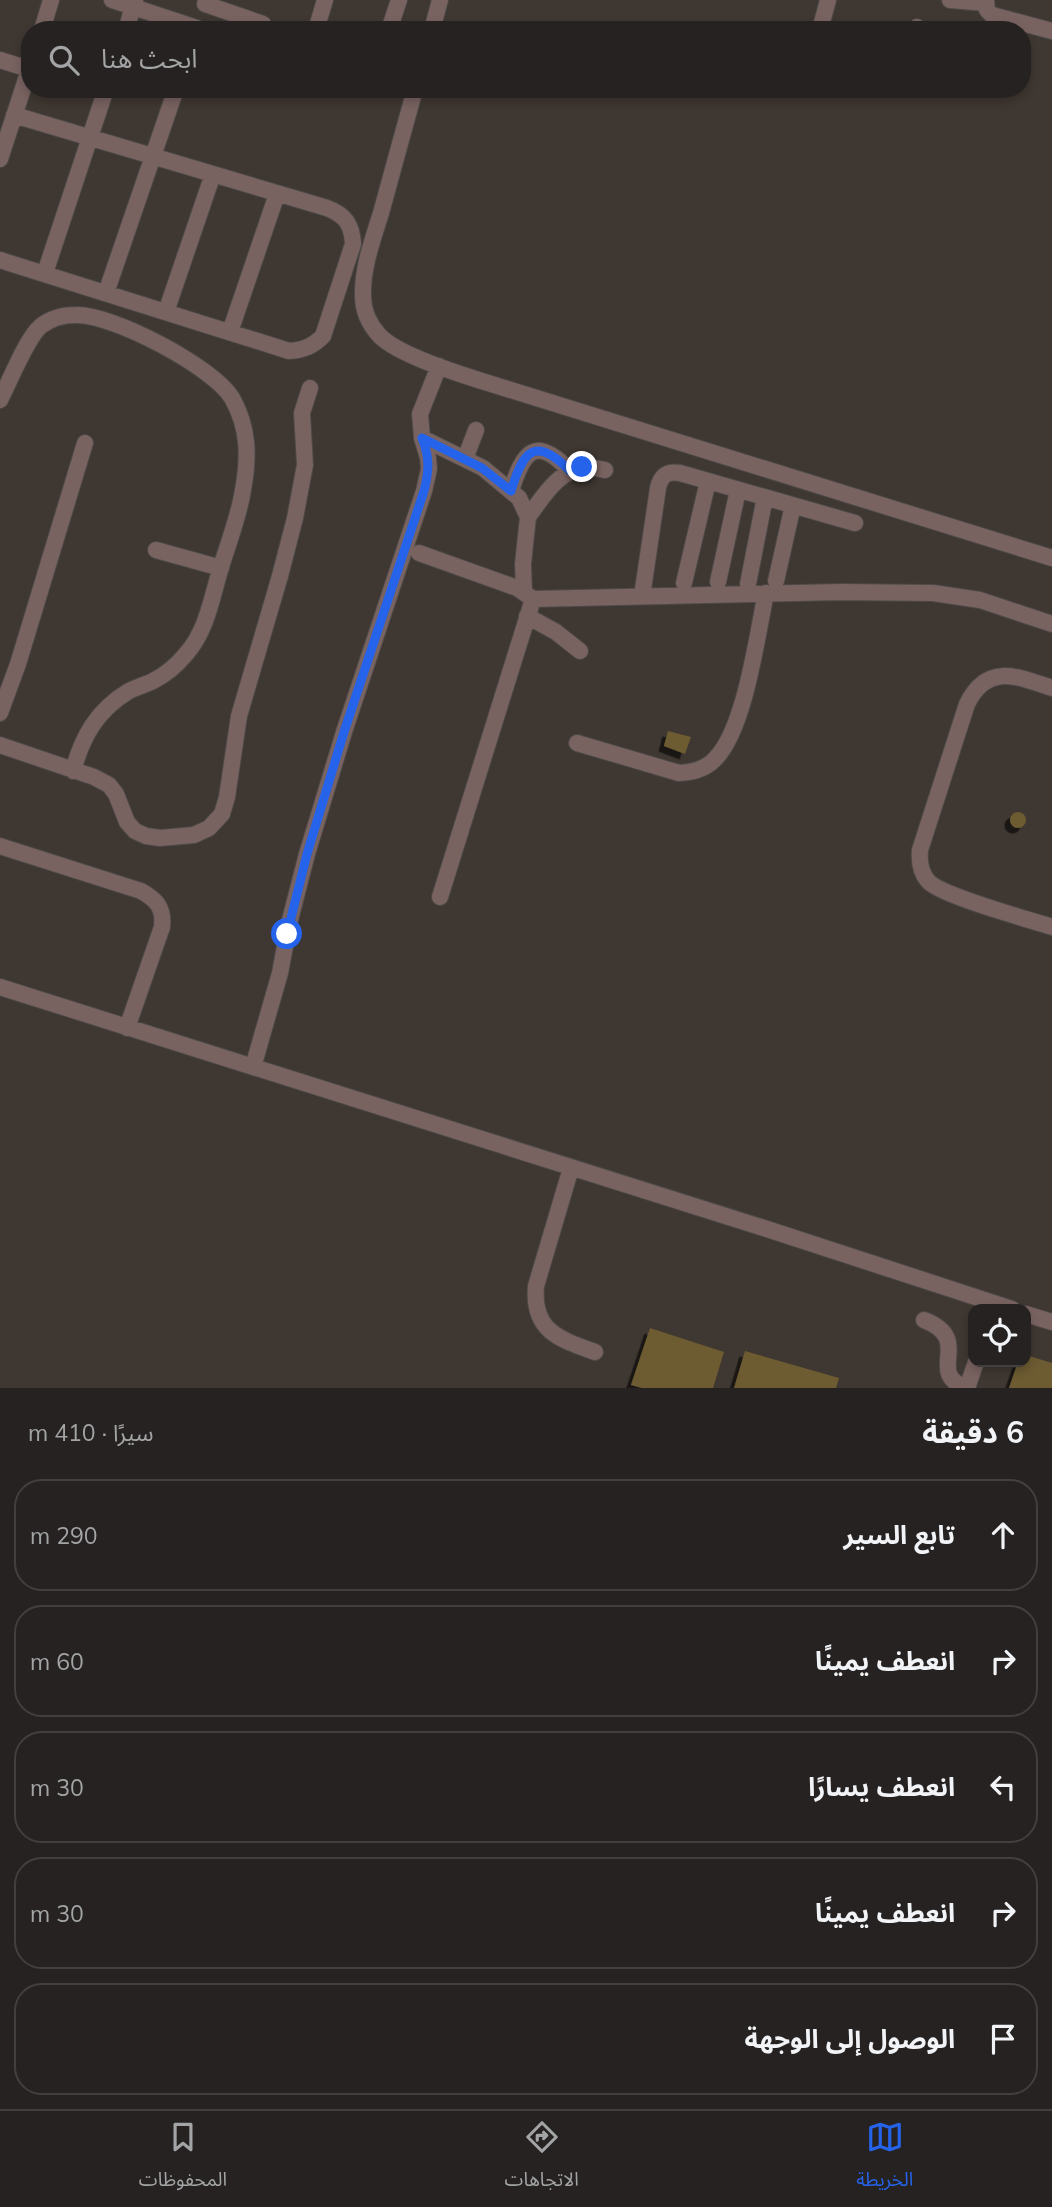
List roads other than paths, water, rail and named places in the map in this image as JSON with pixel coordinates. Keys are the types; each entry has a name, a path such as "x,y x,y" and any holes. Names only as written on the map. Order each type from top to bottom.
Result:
{"lane":[{"path":"45,21 51,0"},
{"path":"112,0 134,3 178,21"},
{"path":"319,21 325,0"},
{"path":"392,21 400,0"},
{"path":"434,21 440,0"},
{"path":"822,21 828,0"},
{"path":"950,0 986,2 987,10 992,15 1014,21"},
{"path":"200,21 206,2 255,21"},
{"path":"129,21 134,3"},
{"path":"1031,25 1052,31"},
{"path":"0,60 21,66"},
{"path":"0,159 21,93"},
{"path":"45,273 103,98"},
{"path":"106,293 173,98"},
{"path":"412,98 370,251 363,295 365,310 379,336 400,349 439,366 485,382 1052,558"},
{"path":"0,260 289,351 314,345 323,336 353,244 352,230 338,212 14,115"},
{"path":"166,312 213,174"},
{"path":"230,332 277,194"},
{"path":"0,400 29,342 40,327 58,317 78,315 96,318 136,332 175,352 211,376 230,396 243,421 248,448 238,513 200,634 188,652 172,668 154,681 130,690 109,705 92,724 80,747 73,771"},
{"path":"253,1067 280,973 307,854 344,732 424,491 429,469 420,414 439,366"},
{"path":"0,745 94,777 109,785 117,794 127,822 135,831 146,836 160,838 194,835 209,828 222,814 239,716 280,576 297,505 305,465 302,413 310,388"},
{"path":"465,459 476,430"},
{"path":"422,438 482,468 519,498 528,517"},
{"path":"0,713 18,664 85,443"},
{"path":"511,491 520,464 533,451 550,456 570,471"},
{"path":"440,897 527,616 528,595 523,564 528,517 551,487 570,471 582,467 606,470"},
{"path":"642,596 659,482 667,473 673,472 708,481 855,523"},
{"path":"684,583 708,481"},
{"path":"718,582 738,490"},
{"path":"748,584 765,497"},
{"path":"577,743 679,773 704,768 715,760 730,735 742,704 793,505"},
{"path":"156,550 221,568"},
{"path":"419,553 528,595 642,596 771,587 840,592 949,594 988,602 1052,624"},
{"path":"527,616 556,632 580,651"},
{"path":"1052,688 1007,675 982,683 973,692 924,836 919,860 926,880 944,892 1052,927"},
{"path":"0,846 141,891 159,903 163,915 162,927 127,1028"},
{"path":"0,987 767,1229 987,1304"},
{"path":"571,1168 536,1286 535,1299 543,1325 553,1334 595,1352"},
{"path":"1031,1316 1052,1322"},
{"path":"924,1320 943,1330 948,1339 948,1370 952,1380 967,1388 974,1367"}]}
